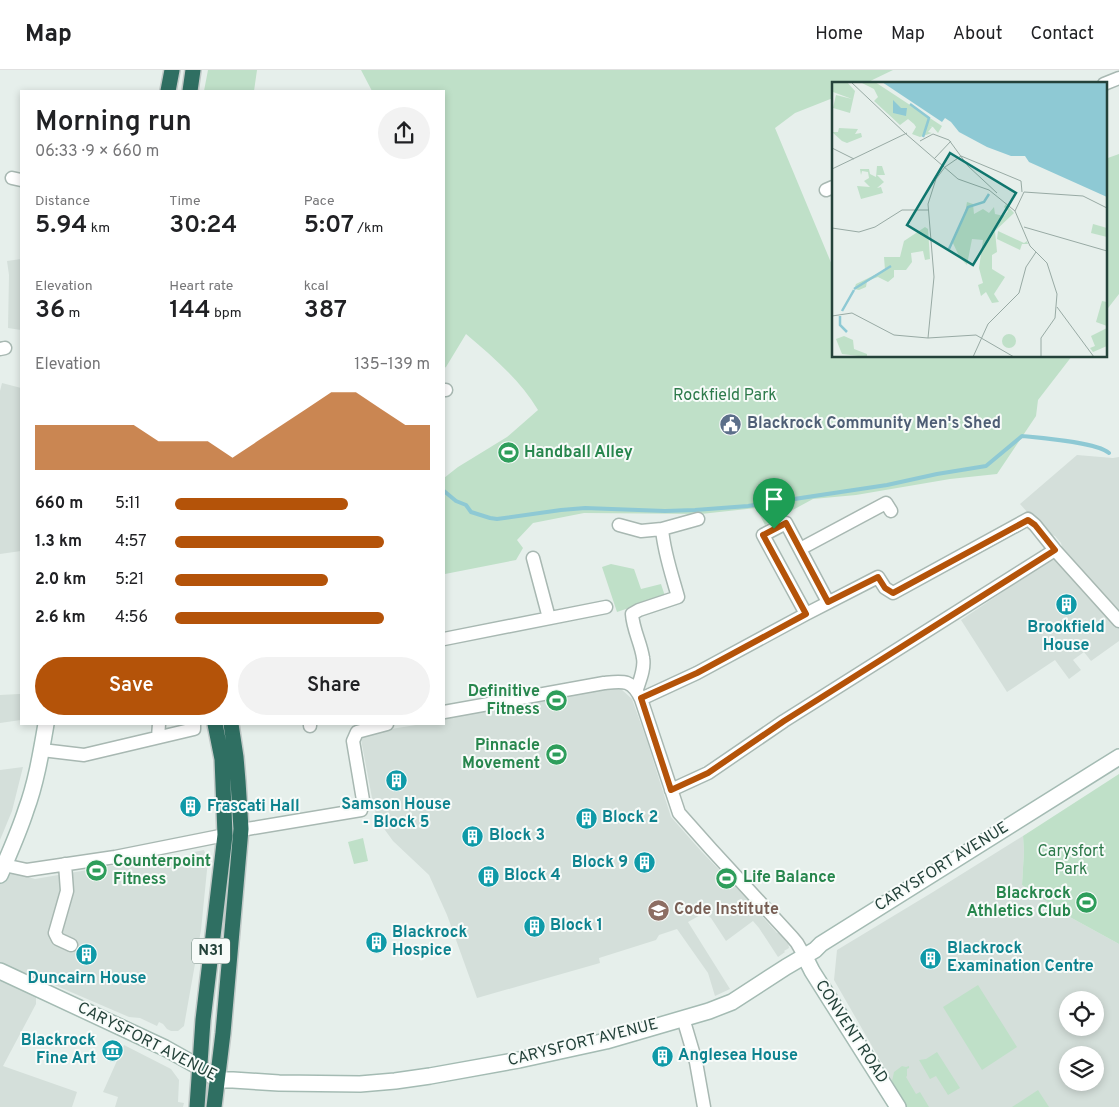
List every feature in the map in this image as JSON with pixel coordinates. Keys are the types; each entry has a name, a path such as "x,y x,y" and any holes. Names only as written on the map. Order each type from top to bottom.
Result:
{"highway":[{"path":"168,90 172,70"},
{"path":"190,90 193,70"},
{"name":"N31","path":"197,1107 203,1020 225,835 222,759 215,725"},
{"name":"N31","path":"214,1107 223,1033 240,829 237,765 230,725"}],"main road":[{"path":"2,870 27,809 42,750 46,725"},
{"name":"CARYSFORT AVENUE","path":"0,971 165,1048 218,1080 360,1084 395,1081 466,1070 606,1041 709,1011 732,1002 1119,757"},
{"name":"CONVENT ROAD","path":"805,957 898,1107"}],"street":[{"path":"1106,83 1119,78"},
{"path":"800,549 886,503 891,511"},
{"path":"619,525 641,531 662,529 698,519"},
{"path":"639,694 697,673 878,577 885,588 893,593 1028,520 1035,525 1119,621"},
{"path":"806,614 763,535 786,523 828,602"},
{"path":"639,694 644,659 632,624 632,614 678,597 668,563 662,529"},
{"path":"671,790 708,773 784,721 1055,550"},
{"path":"533,558 549,618"},
{"path":"445,639 606,607"},
{"path":"445,712 604,683 623,681 631,684 639,694 679,813 792,937 805,957"},
{"path":"158,737 159,725"},
{"path":"42,750 84,755 194,729 194,725"},
{"path":"240,829 361,810 363,800 353,742 357,732 383,725"},
{"path":"2,870 27,870 115,857 225,835"},
{"path":"65,864 67,891 54,933 58,939 71,945"},
{"path":"683,1018 696,1062 704,1107"}],"shaded area":[{"path":"20,259 20,330 8,328 9,275 7,261"},
{"path":"2,383 20,388 20,551 0,554 0,391"},
{"path":"1077,455 1119,457 1119,613 1063,551 1061,543 1055,536 1047,534 1020,504"},
{"path":"1054,557 1119,628 1119,641 1091,661 1084,652 1073,660 1081,670 1069,679 1055,660 1007,692 961,620"},
{"path":"621,687 632,699 671,817 777,933 779,932 788,942 789,948 778,957 753,921 726,941 711,918 704,913 688,922 730,989 715,996 708,973 677,929 659,935 656,940 599,958 600,963 477,998 447,915 429,875 393,841 377,819 360,734 416,725 445,725 445,719 606,688"},
{"path":"20,694 20,720 0,723 0,695"},
{"path":"23,767 12,811 0,840 0,770"},
{"path":"1023,836 1022,885 1068,916 1119,944 1119,1107 907,1107 834,980 837,950"},
{"path":"204,850 208,860 201,930 184,1026 178,1031 171,1031 159,1022 157,1026 140,1018 129,1017 43,980 45,974 36,988 36,1004 3,1066 77,1092 72,1107 0,1107 0,868 35,879 165,858 169,861 192,857 194,852"},
{"path":"124,1045 171,1069 179,1080 178,1102 184,1103 183,1107 115,1107 118,1097 103,1092"}],"green space":[{"path":"208,70 257,70 254,90 204,90"},
{"name":"Rockfield Park","path":"361,70 893,70 868,82 832,82 832,98 795,113 775,128 832,265 832,358 1070,358 1038,400 1036,416 997,474 950,479 856,495 813,499 765,525 756,508 701,514 584,513 533,523 517,540 523,548 516,560 445,574 445,477 507,437 538,410 523,389 496,360 466,334 445,368 445,90 371,90"},
{"path":"1119,154 1119,294 1106,311 1106,159"},
{"path":"611,564 634,569 641,589 661,584 665,596 617,612 602,567"},
{"name":"Carysfort Park","path":"1119,774 1119,944 1068,916 1022,885 1023,836"},
{"path":"363,838 368,861 354,864 348,842"},
{"path":"978,985 1017,1047 982,1070 943,1007"},
{"path":"937,1052 960,1088 948,1095 936,1076 930,1079 919,1060 926,1059"},
{"path":"902,1066 909,1066 906,1077 916,1094 920,1092 929,1107 907,1107 892,1081 894,1072"},
{"path":"1038,1090 1049,1107 1012,1107"}],"waterway":[{"path":"445,492 456,501 466,505 471,512 497,519 585,508 665,511 695,510 748,506 887,485 986,466 1022,436 1081,443 1109,453"}],"place":[{"name":"Blackrock Community Men's Shed","path":"731,424"},
{"name":"Handball Alley","path":"508,453"},
{"name":"Brookfield House","path":"1066,604"},
{"name":"Definitive Fitness","path":"556,701"},
{"name":"Pinnacle Movement","path":"556,755"},
{"name":"Samson House - Block 5","path":"396,781"},
{"name":"Frascati Hall","path":"191,807"},
{"name":"Block 2","path":"586,818"},
{"name":"Block 3","path":"473,836"},
{"name":"Block 9","path":"644,863"},
{"name":"Counterpoint Fitness","path":"97,871"},
{"name":"Block 4","path":"488,876"},
{"name":"Life Balance","path":"727,878"},
{"name":"Blackrock Athletics Club","path":"1087,903"},
{"name":"Code Institute","path":"658,910"},
{"name":"Block 1","path":"534,926"},
{"name":"Blackrock Hospice","path":"376,942"},
{"name":"Duncairn House","path":"87,955"},
{"name":"Blackrock Examination Centre","path":"931,958"},
{"name":"Blackrock Fine Art","path":"112,1050"},
{"name":"Anglesea House","path":"662,1056"}],"route":[{"path":"1028,520 1035,525 1055,550 784,721 708,773 671,790 641,698 697,673 806,614 763,535 774,529 786,523 828,602 878,577 885,588 893,593 1028,520"}]}
